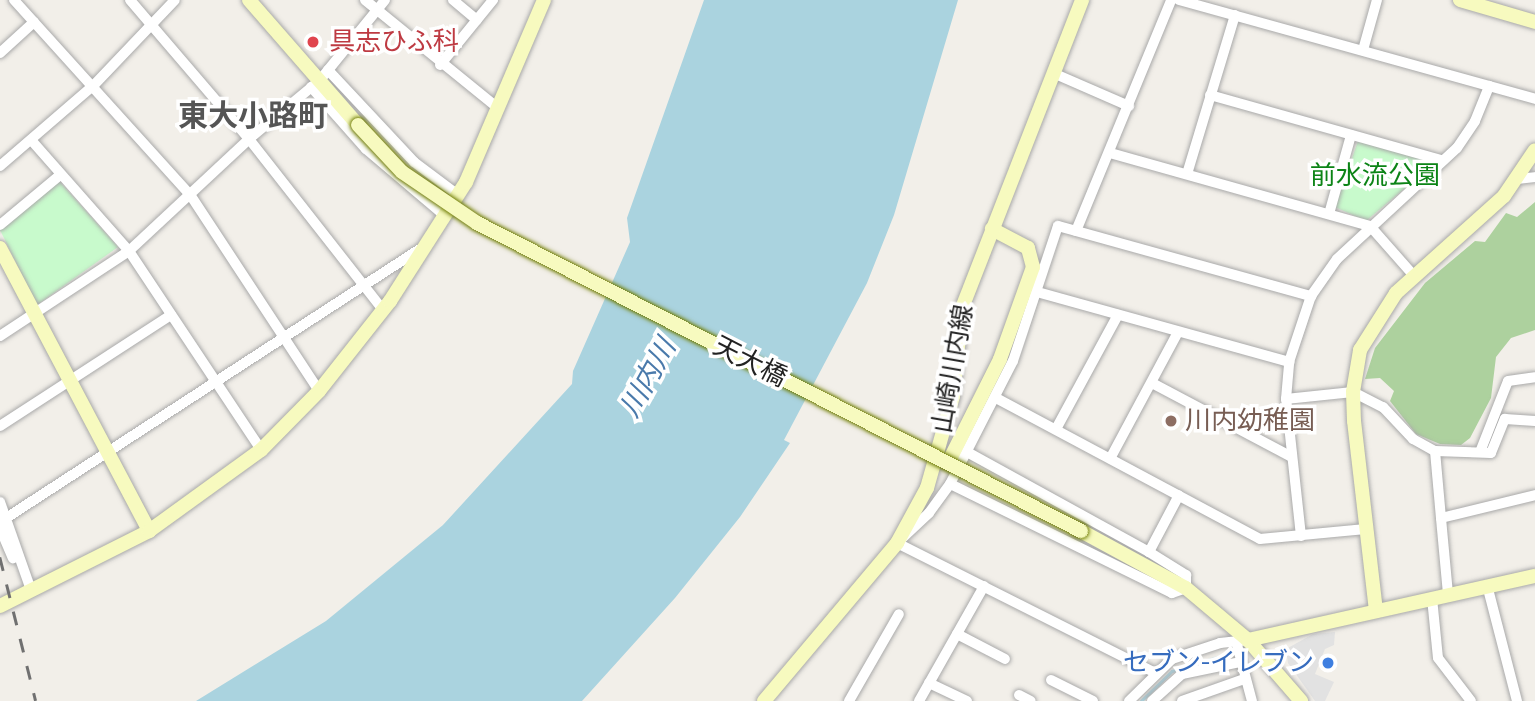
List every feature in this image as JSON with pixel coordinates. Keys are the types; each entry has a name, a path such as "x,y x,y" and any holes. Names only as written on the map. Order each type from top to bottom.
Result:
{"street":[{"path":"14,0 191,196 319,391"},
{"path":"130,0 249,139 383,310"},
{"path":"0,166 94,86 174,0"},
{"name":"天大橋","path":"249,0 402,172 477,223 1081,531 1186,588 1301,701"},
{"path":"365,0 440,65 498,108"},
{"path":"0,336 130,251 249,139 319,79 385,0"},
{"path":"453,0 477,20"},
{"path":"440,65 493,0"},
{"path":"0,606 149,531 261,450 319,391 383,310 458,195 544,0"},
{"name":"山崎川内線","path":"764,701 897,543 927,488 953,396 962,309 1082,0"},
{"path":"1076,231 1171,0"},
{"path":"1179,0 1535,99"},
{"path":"1363,50 1377,0"},
{"path":"1460,0 1535,22"},
{"path":"1187,174 1236,15"},
{"path":"0,53 34,22"},
{"path":"1053,73 1129,106"},
{"path":"319,79 414,162 458,195"},
{"path":"319,79 366,149 445,216"},
{"path":"1301,536 1290,456 1286,399 1289,362 1311,296 1337,259 1467,134 1489,86"},
{"path":"1210,95 1442,160"},
{"path":"1329,215 1351,135"},
{"path":"32,141 130,251 261,450"},
{"path":"1376,611 1353,393 1369,331 1387,303 1517,179 1535,150"},
{"path":"1110,153 1370,226 1415,277"},
{"path":"0,225 60,175"},
{"path":"1517,179 1535,177"},
{"path":"1154,672 897,543 929,513 950,484 996,398 1037,292 1058,226 1311,296"},
{"path":"948,463 1000,359 1031,275 1033,260 1028,247 992,229"},
{"path":"4,520 428,244"},
{"path":"0,248 149,531"},
{"path":"1037,292 1289,362"},
{"path":"0,426 171,315"},
{"path":"1056,429 1118,315"},
{"path":"1111,457 1178,332"},
{"path":"1479,452 1508,381 1535,377"},
{"path":"1152,383 1290,456"},
{"path":"1286,399 1353,393 1383,407 1413,439 1435,451 1491,453 1505,419 1535,421"},
{"path":"996,398 1111,457 1260,539 1366,529"},
{"path":"1435,451 1448,594"},
{"path":"950,484 1172,593 1186,588 1186,575 1149,552 967,452"},
{"path":"1149,552 1179,495"},
{"path":"1441,519 1535,495"},
{"path":"0,502 4,520 31,590"},
{"path":"0,528 31,590"},
{"path":"1129,701 1154,672 1192,652 1535,576"},
{"path":"1487,585 1517,701"},
{"path":"919,701 984,586"},
{"path":"1432,598 1438,658 1471,701"},
{"path":"849,701 899,614"},
{"path":"957,634 1005,659"},
{"path":"1242,641 1240,662 1252,701"},
{"path":"1152,701 1182,674 1240,662"},
{"path":"1182,701 1244,679"},
{"path":"1051,680 1093,701"},
{"path":"929,683 967,701"},
{"path":"1019,695 1031,701"}],"green space":[{"name":"前水流公園","path":"1358,141 1429,161 1430,167 1366,221 1335,207"},
{"path":"59,181 118,247 37,305 0,230"},
{"path":"1535,202 1535,330 1511,338 1496,357 1491,398 1470,438 1461,445 1440,444 1416,434 1390,401 1394,391 1380,378 1365,379 1375,348 1425,283 1475,241 1485,242 1506,213 1517,217"}],"shaded area":[{"path":"1335,632 1334,645 1325,649 1315,674 1334,682 1325,701 1315,701 1288,663 1286,649 1313,634"}],"water":[{"name":"川内川","path":"704,0 958,0 894,215 867,283 784,440 790,443 740,517 675,598 582,701 196,701 326,621 443,525 572,384 573,371 630,242 627,218"}],"waterway":[{"path":"1141,701 1172,671 1228,654"}],"railway":[{"path":"0,557 36,701"}],"place":[{"name":"具志ひふ科","path":"313,42"},
{"name":"川内幼稚園","path":"1171,421"},
{"name":"セブン-イレブン","path":"1328,663"}],"district":[{"name":"東大小路町","path":"253,116"}]}
